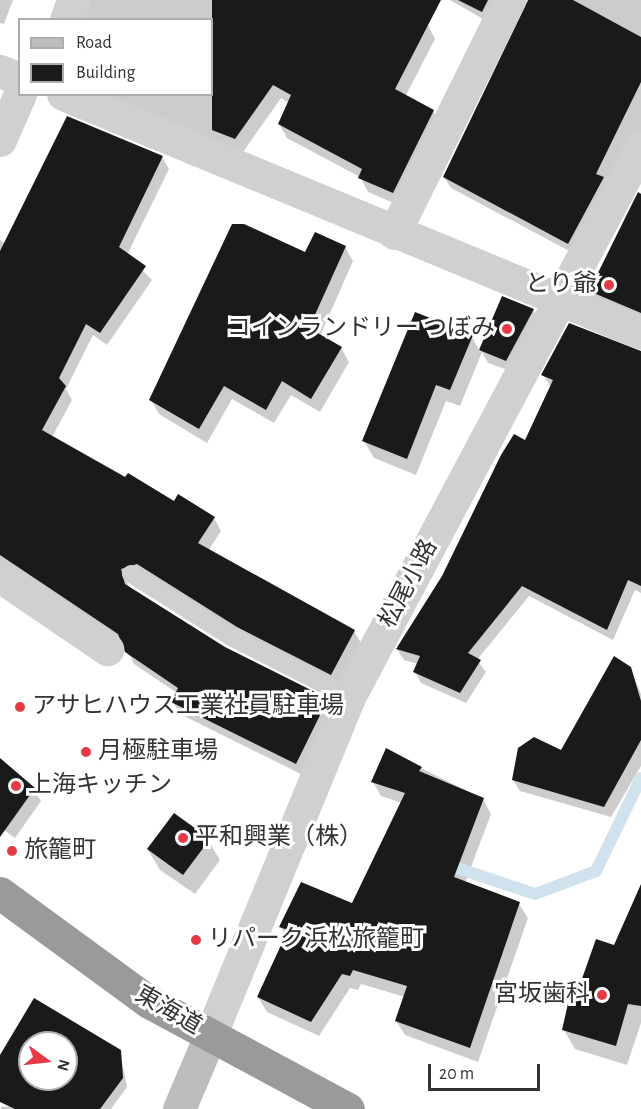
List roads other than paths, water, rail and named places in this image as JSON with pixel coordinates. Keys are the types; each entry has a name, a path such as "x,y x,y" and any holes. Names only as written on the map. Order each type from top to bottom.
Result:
{"highway":[{"name":"東海道","path":"0,893 115,979 210,1036 348,1109"}],"street":[{"path":"67,18 74,0"},
{"path":"394,233 509,0"},
{"path":"0,71 18,78"},
{"path":"0,140 19,96"},
{"path":"68,96 559,302 641,333"},
{"name":"松尾小路","path":"210,1036 349,697 641,147"},
{"path":"0,576 107,649"},
{"path":"179,1109 210,1036"}],"lane":[{"path":"131,574 231,637 349,697"}],"waterway":[{"path":"457,868 535,894 596,871 641,778"}],"place":[{"name":"とり爺","path":"609,285"},
{"name":"コインランドリー つぼみ","path":"507,329"},
{"name":"アサヒハウス工業社員駐車場","path":"20,707"},
{"name":"月極駐車場","path":"86,752"},
{"name":"上海キッチン","path":"16,786"},
{"name":"平和興業（株）","path":"183,838"},
{"name":"旅籠町","path":"12,851"},
{"name":"リパーク浜松旅籠町","path":"196,940"},
{"name":"宮坂歯科","path":"602,995"}]}
